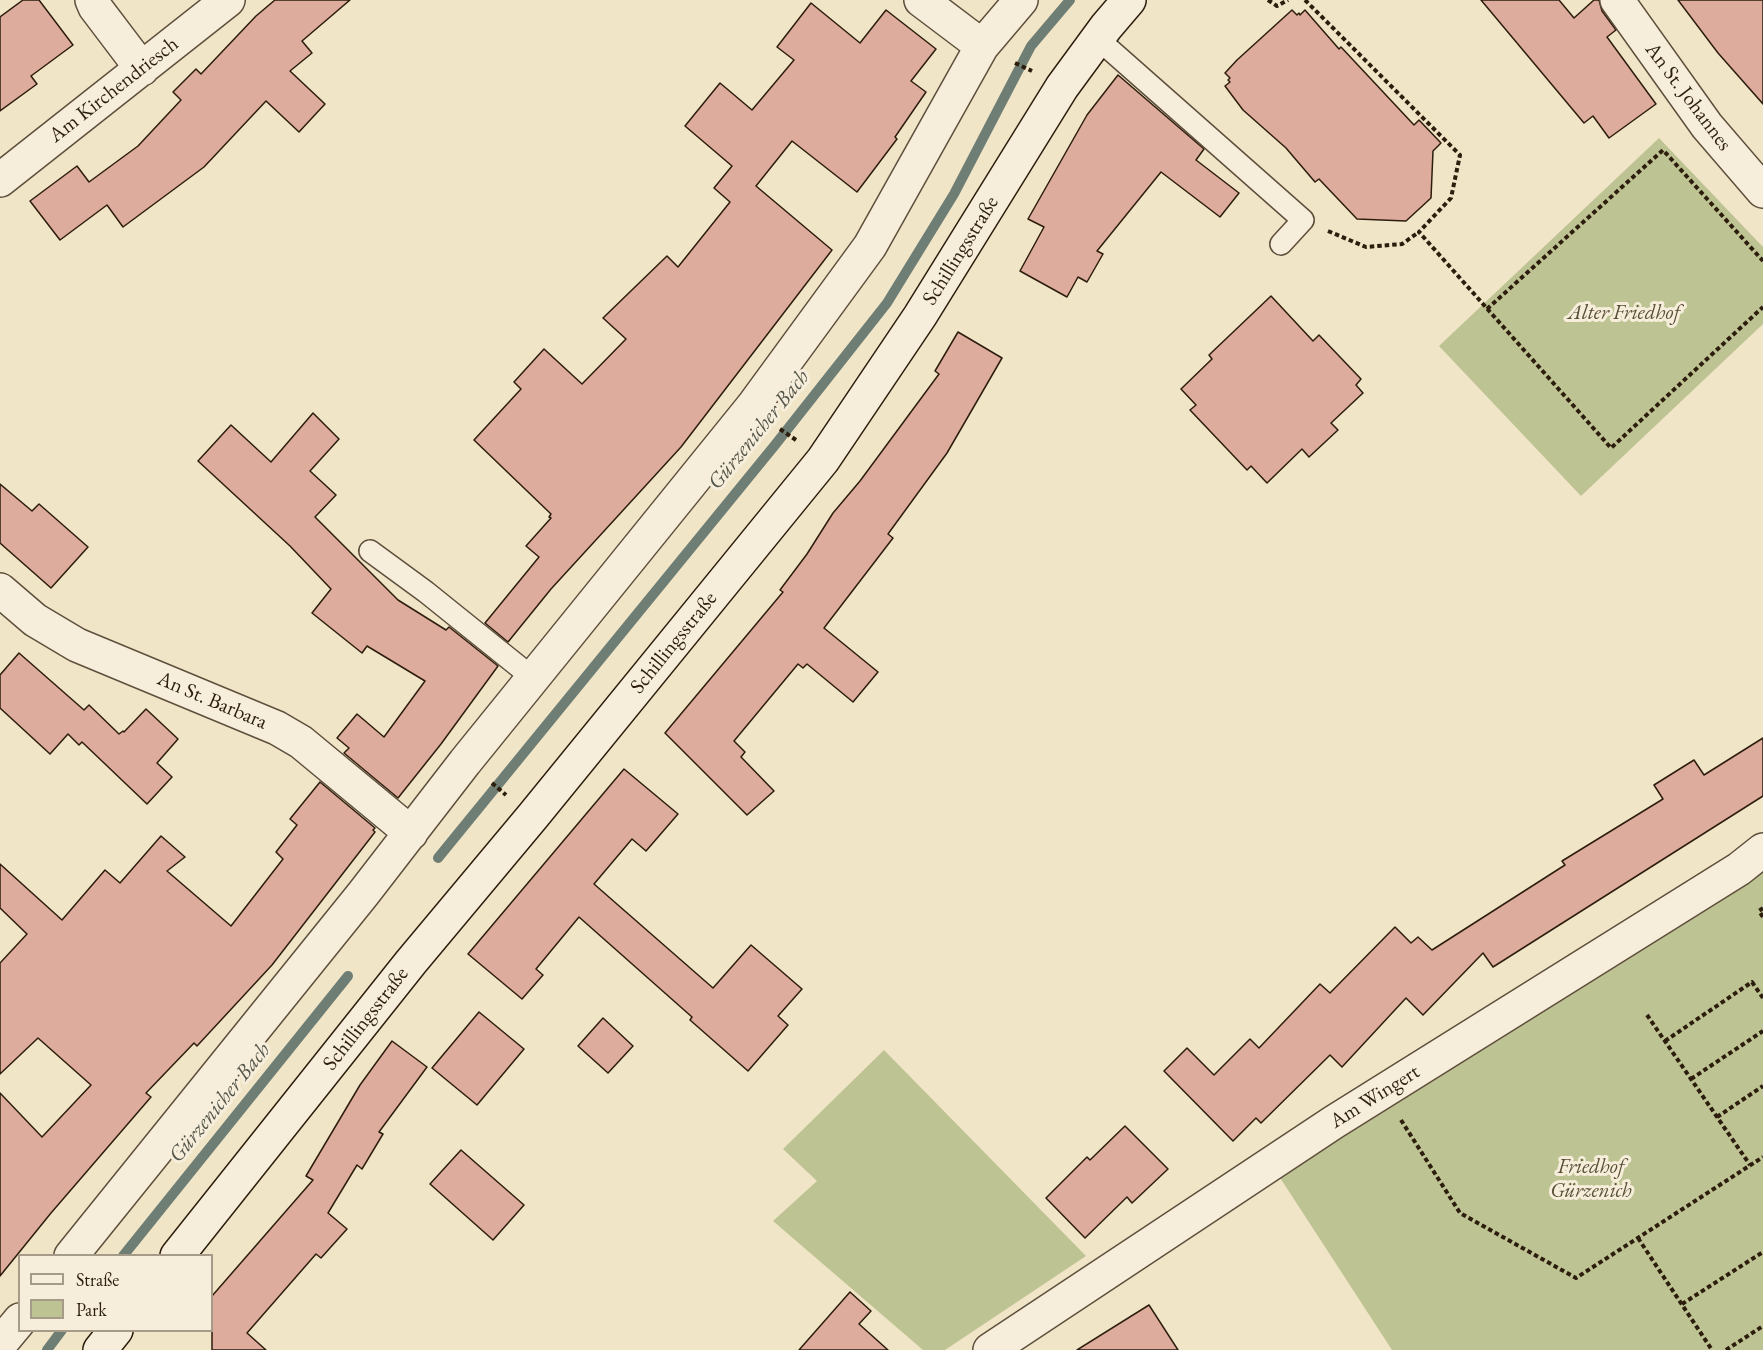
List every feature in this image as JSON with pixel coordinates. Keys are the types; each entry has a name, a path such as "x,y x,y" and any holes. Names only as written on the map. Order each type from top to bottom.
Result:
{"street":[{"path":"92,0 142,69"},
{"name":"Am Kirchendriesch","path":"0,180 228,0"},
{"path":"921,0 995,53"},
{"path":"73,1254 411,833 465,762 753,406 870,246 995,53 1022,0"},
{"name":"Schillingsstraße","path":"179,1254 411,962 541,807 823,460 920,316 1062,87 1129,0"},
{"name":"An St. Johannes","path":"1617,0 1707,126 1763,191"},
{"name":"An St. Barbara","path":"0,590 35,620 77,645 277,728 301,742 411,833"},
{"name":"Am Wingert","path":"990,1350 1383,1091 1739,869 1763,850"},
{"path":"0,1344 18,1322"},
{"path":"100,1350 114,1332"}],"lane":[{"path":"1098,39 1303,220 1281,244"},
{"path":"370,551 426,592 533,678"}],"path":[{"path":"1268,0 1277,6 1288,0"},
{"path":"1303,220 1366,247 1401,244 1419,232 1450,198 1460,155 1305,0"},
{"path":"995,53 1038,74"},
{"path":"1487,309 1663,150 1763,261"},
{"path":"1419,232 1611,448 1763,307"},
{"path":"779,428 794,438"},
{"path":"492,783 508,797"},
{"path":"1763,908 1759,911 1763,917"},
{"path":"1665,1041 1752,982 1763,998"},
{"path":"1647,1015 1750,1166"},
{"path":"1691,1079 1763,1031"},
{"path":"1717,1117 1763,1086"},
{"path":"1383,1091 1460,1213 1576,1278 1763,1157"},
{"path":"1638,1238 1712,1350"},
{"path":"1682,1304 1763,1252"},
{"path":"1726,1350 1763,1326"}],"green space":[{"name":"Alter Friedhof","path":"1659,138 1763,247 1763,324 1581,496 1439,346"},
{"name":"Friedhof Gürzenich","path":"1763,872 1763,1350 1392,1350 1275,1170"},
{"path":"884,1050 1086,1256 945,1350 923,1350 773,1221 817,1181 783,1149"}],"building":[{"path":"23,0 39,0 73,45 31,76 37,84 0,111 0,17"},
{"path":"275,0 350,0 302,41 312,53 290,71 325,104 299,132 266,101 204,167 123,227 107,205 60,240 30,201 77,166 89,182 138,146 181,100 173,92 196,69 201,74 256,16"},
{"path":"1481,0 1559,0 1574,18 1594,0 1599,0 1602,11 1616,30 1607,37 1656,104 1609,138 1593,116 1584,123"},
{"path":"1678,0 1763,0 1763,104 1718,53"},
{"path":"811,3 860,43 886,10 936,49 911,81 926,92 895,137 897,139 857,192 792,141 756,186 832,250 681,447 551,589 508,642 485,623 539,557 526,546 551,518 549,517 551,514 474,440 521,389 514,382 544,349 582,384 626,339 603,318 667,256 678,267 730,202 714,188 732,166 685,126 720,83 752,110 794,60 777,47"},
{"path":"1292,10 1300,15 1305,10 1339,49 1341,47 1414,125 1419,120 1441,143 1433,151 1431,198 1406,221 1357,219 1319,179 1315,182 1286,148 1243,110 1225,86 1230,82 1228,80 1230,78 1225,73"},
{"path":"1118,75 1204,149 1196,160 1239,193 1220,217 1161,172 1097,251 1103,254 1087,282 1078,277 1067,297 1020,271 1044,227 1028,219 1087,115"},
{"path":"1271,296 1313,341 1319,335 1361,379 1356,385 1363,393 1331,423 1338,430 1309,457 1302,449 1267,483 1251,466 1247,470 1190,410 1196,405 1181,389 1212,359 1209,355"},
{"path":"958,332 1002,358 947,453 888,534 893,538 824,628 878,672 853,702 807,664 803,668 798,664 734,741 745,752 741,757 774,791 747,815 665,733 783,592 780,590 807,554 833,513 860,481 939,374 935,371"},
{"path":"313,413 339,439 310,471 336,495 315,517 398,600 446,630 449,627 498,666 398,798 344,753 349,748 337,738 357,714 384,737 425,681 367,646 362,653 312,613 331,589 290,546 198,461 231,425 271,462"},
{"path":"0,484 32,511 39,504 88,547 51,588 0,543"},
{"path":"19,653 84,710 89,705 119,734 124,732 146,709 178,739 157,763 172,777 147,804 82,742 79,745 68,734 50,754 0,708 0,675"},
{"path":"1763,738 1763,796 1493,967 1483,953 1423,1015 1406,998 1342,1067 1330,1055 1261,1123 1256,1118 1233,1141 1164,1071 1187,1048 1214,1075 1250,1039 1259,1048 1320,984 1330,993 1395,927 1411,943 1418,937 1432,950 1565,865 1562,861 1663,799 1654,785 1694,760 1704,775"},
{"path":"624,769 678,814 646,851 632,839 594,884 713,988 751,945 802,989 778,1016 788,1025 748,1071 690,1020 692,1017 579,917 536,969 543,975 522,999 468,954"},
{"path":"320,782 375,828 373,830 375,832 272,965 197,1046 194,1043 146,1093 151,1097 0,1276 0,1093 42,1137 91,1085 38,1038 0,1074 0,963 27,934 0,908 0,864 62,920 105,870 120,883 161,836 185,857 167,871 231,926 283,859 276,852 297,825 290,819"},
{"path":"479,1012 524,1049 477,1105 432,1068"},
{"path":"603,1018 633,1046 608,1073 578,1046"},
{"path":"392,1041 427,1067 379,1132 383,1134 362,1169 357,1165 328,1213 347,1229 321,1258 316,1254 247,1333 266,1350 212,1350 213,1295 313,1180 306,1176 360,1085"},
{"path":"1125,1126 1168,1169 1132,1203 1127,1197 1085,1238 1046,1198 1087,1157 1090,1160"},
{"path":"461,1150 524,1205 493,1240 430,1184"},
{"path":"850,1292 871,1311 859,1324 888,1350 799,1350"},
{"path":"1149,1305 1178,1350 1077,1350"}],"waterway":[{"name":"Gürzenicher Bach","path":"438,858 775,445 887,303 954,194 1031,46 1070,0"},
{"name":"Gürzenicher Bach","path":"125,1254 348,976"},
{"name":"Gürzenicher Bach","path":"47,1350 60,1332"}]}
